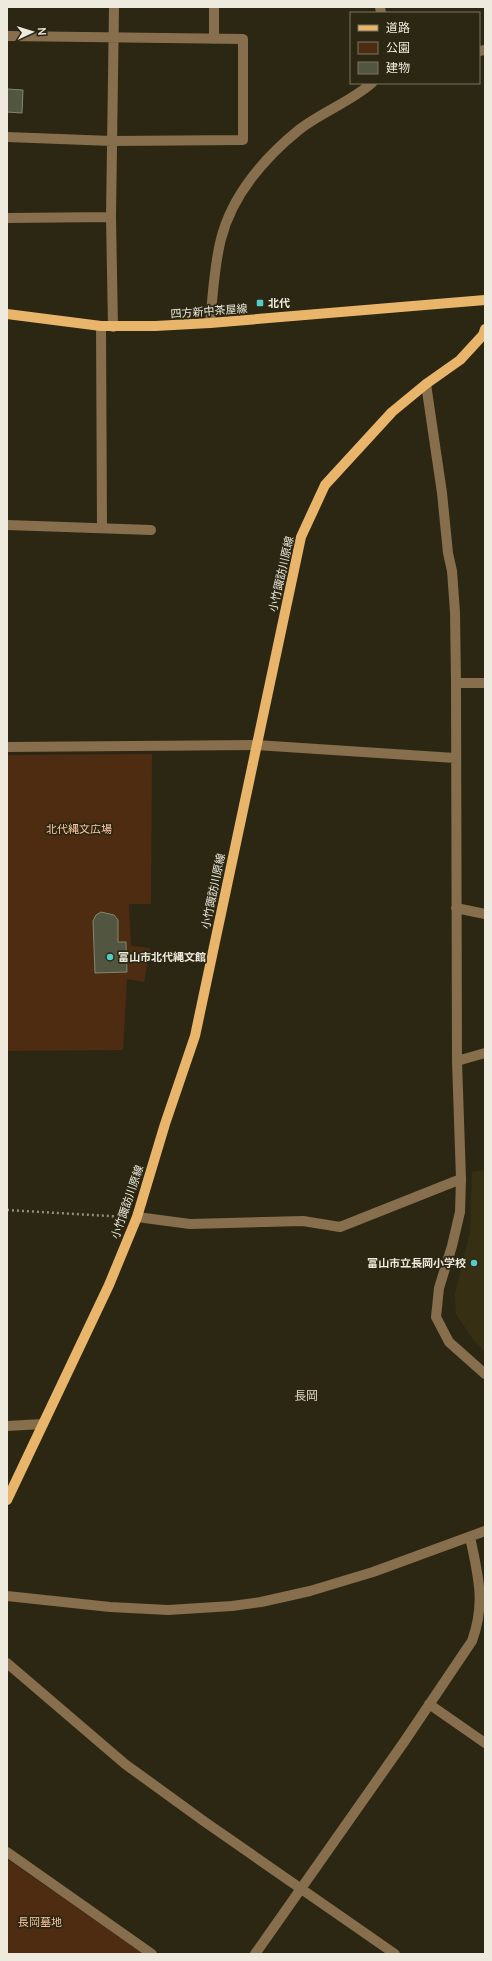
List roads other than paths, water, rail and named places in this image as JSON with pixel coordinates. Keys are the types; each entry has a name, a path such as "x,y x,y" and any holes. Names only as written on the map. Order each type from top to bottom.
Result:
{"main road":[{"name":"四方新中茶屋線","path":"7,314 114,327 210,323 485,300"},
{"name":"小竹諏訪川原線","path":"7,1500 109,1285 137,1217 165,1124 195,1036 301,537 325,485 392,412 426,384 460,360 483,335 485,329"}],"street":[{"path":"114,7 111,217 114,327"},
{"path":"214,7 214,39"},
{"path":"7,36 243,39 243,140 112,141 7,137"},
{"path":"210,323 221,238 235,201 268,159 301,129 360,93 371,84"},
{"path":"7,218 111,217"},
{"path":"102,326 102,527"},
{"path":"426,384 442,493 448,553 452,571 455,612 456,683 457,1061 461,1179 460,1212 452,1246 439,1288 436,1317 449,1342 485,1374"},
{"path":"7,525 102,527 151,530"},
{"path":"456,683 485,683"},
{"path":"7,747 256,745 455,758"},
{"path":"456,908 485,914"},
{"path":"457,1061 485,1053"},
{"path":"137,1217 190,1224 303,1221 340,1227 461,1179"},
{"path":"7,1426 43,1424"},
{"path":"7,1596 110,1607 168,1610 232,1606 261,1602 310,1591 373,1572 485,1531"},
{"path":"255,1954 404,1742 472,1641 478,1624 482,1603 470,1537"},
{"path":"7,1663 125,1764 395,1954"},
{"path":"429,1704 485,1743"},
{"path":"7,1852 152,1954"}],"place":[{"name":"北代","path":"260,303"},
{"name":"富山市北代縄文館","path":"110,957"},
{"name":"富山市立長岡小学校","path":"474,1263"}],"district":[{"name":"長岡","path":"306,1396"}],"park label":[{"name":"北代縄文広場","path":"79,829"},
{"name":"長岡墓地","path":"40,1922"}]}
